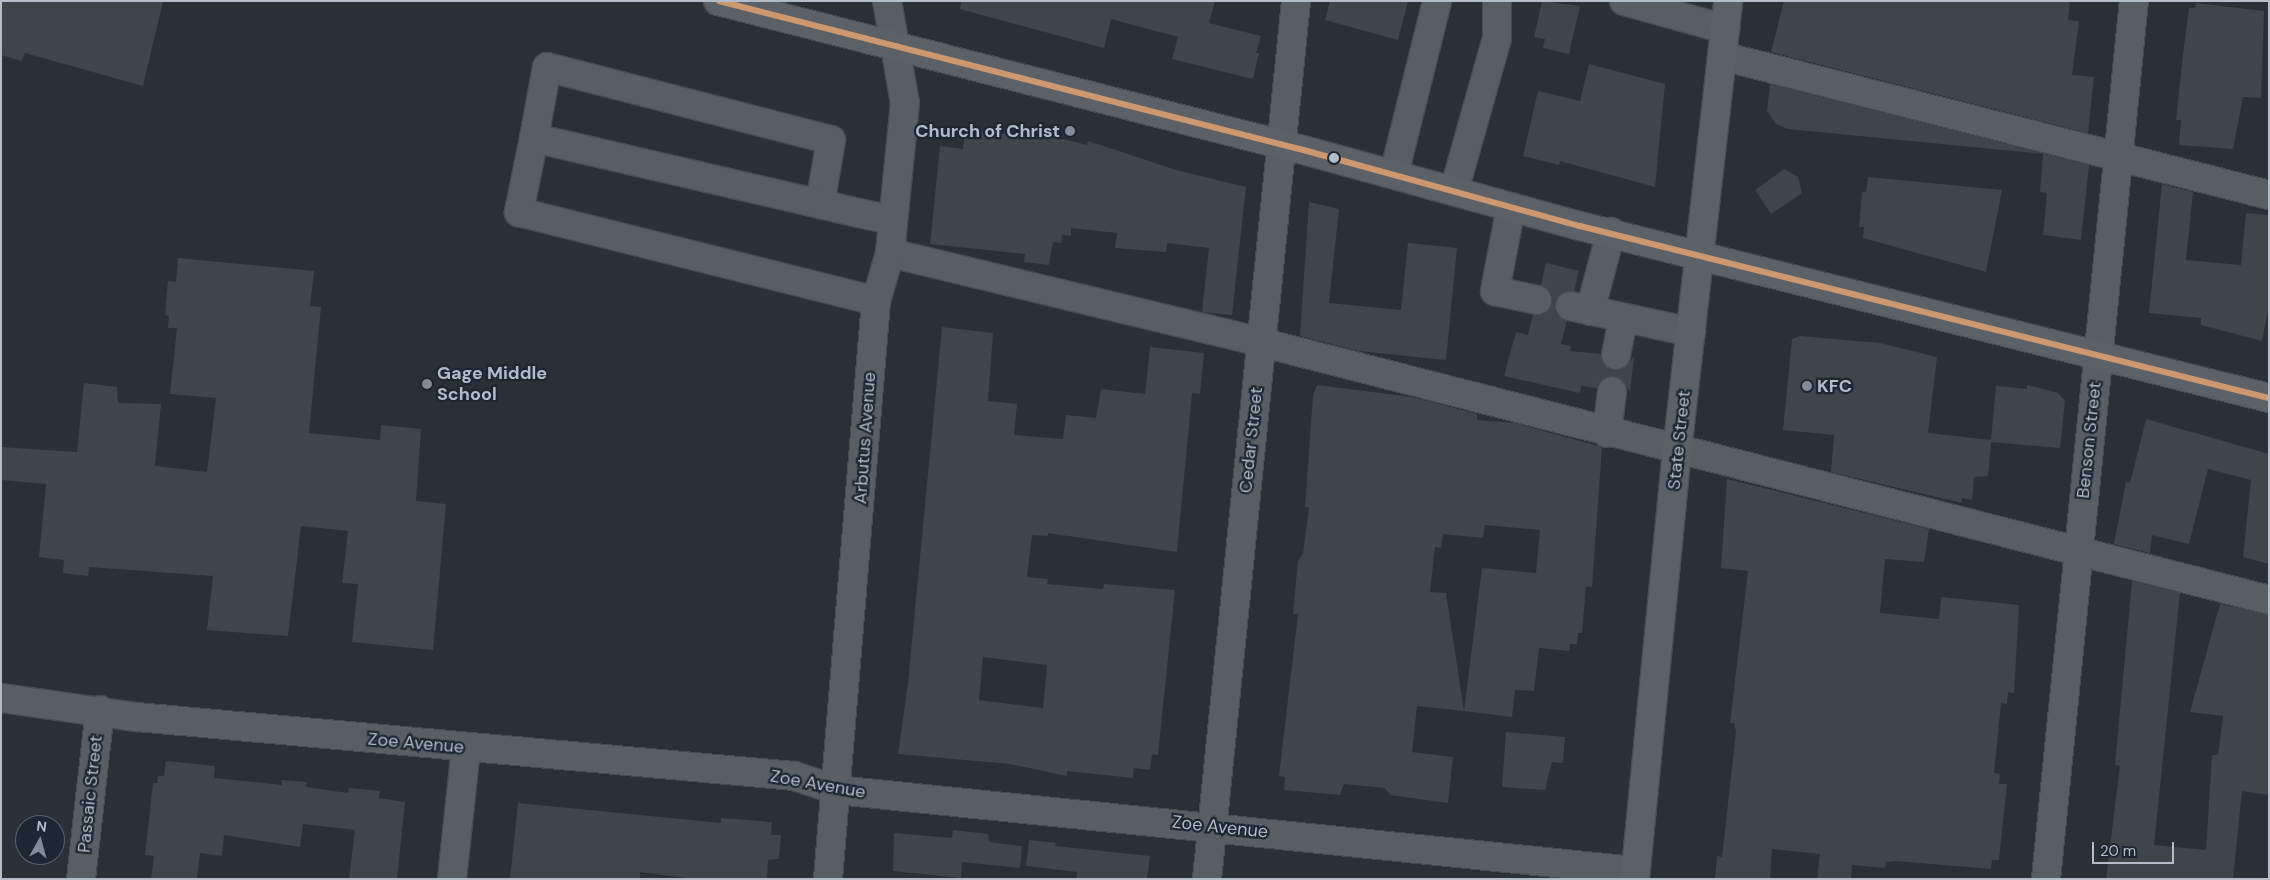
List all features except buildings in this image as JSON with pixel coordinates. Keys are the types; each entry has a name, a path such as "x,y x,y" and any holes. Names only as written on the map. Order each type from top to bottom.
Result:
{"main road":[{"path":"718,1 1280,144 1611,232 2269,398"},
{"name":"State Street","path":"1635,875 1677,451 1728,1"}],"street":[{"name":"Arbutus Avenue","path":"828,879 837,790 876,301 890,253 905,104 887,1"},
{"name":"Cedar Street","path":"1207,879 1296,1"},
{"path":"1394,174 1437,1"},
{"path":"1454,191 1497,38 1497,1"},
{"path":"1624,1 1725,29"},
{"name":"Benson Street","path":"2046,879 2098,354 2115,157 2134,1"},
{"path":"1722,56 2269,195"},
{"path":"820,204 832,140 547,67 519,212 876,301"},
{"path":"534,138 894,220"},
{"path":"1511,206 1495,291 1537,300"},
{"path":"1611,232 1580,309 1691,332"},
{"path":"890,253 1260,342 1677,451 2269,600"},
{"path":"1616,355 1623,319"},
{"path":"1607,433 1612,390"},
{"name":"Zoe Avenue","path":"1,698 100,710 137,717 794,776 837,790 1212,826 1635,875"},
{"name":"Passaic Street","path":"81,879 100,710"},
{"path":"452,879 466,748"}],"tunnel":[{"path":"1612,391 1616,355"}],"transit line":[{"path":"719,1 1307,151 1580,226 2269,398"}],"place":[{"name":"Church of Christ","path":"1070,131"},
{"name":"Gage Middle School","path":"427,384"},
{"name":"KFC","path":"1807,386"}]}
